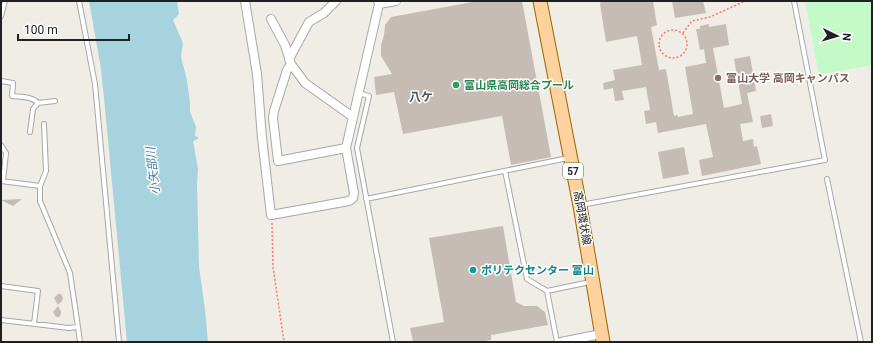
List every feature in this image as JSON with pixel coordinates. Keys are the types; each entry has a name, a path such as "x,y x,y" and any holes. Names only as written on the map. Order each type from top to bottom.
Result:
{"main road":[{"name":"高岡環状線","path":"540,1 580,206 602,338"}],"street":[{"path":"245,1 257,74 262,138 271,215 349,201 353,198 354,193 346,148 378,2 396,1"},
{"path":"336,1 324,13 309,22 290,61 273,118 278,161 346,148"},
{"path":"271,19 290,61 305,83 353,117"},
{"path":"561,342 602,338"}],"lane":[{"path":"1,16 5,1"},
{"path":"79,1 95,84 119,342"},
{"path":"580,206 825,160 794,1"},
{"path":"1,81 13,83 12,96 32,98 38,103"},
{"path":"359,93 369,96 357,148 393,342"},
{"path":"30,132 33,109 38,103 55,101"},
{"path":"44,124 46,171 40,186 40,201 70,273 80,342"},
{"path":"1,145 6,153 2,181 40,186"},
{"path":"366,199 570,158"},
{"path":"505,171 527,279 548,292 592,281"},
{"path":"827,179 861,342"},
{"path":"1,286 38,291 34,324"},
{"path":"548,292 557,342"},
{"path":"1,320 68,328 78,327"}],"path":[{"path":"683,33 692,21 710,17 745,1"},
{"path":"670,30 679,30 683,33 687,42 686,51 674,58 665,55 660,48 660,39 662,34 670,30"},
{"path":"271,215 273,267 284,342"}],"green space":[{"path":"805,1 872,1 872,65 819,75"}],"water":[{"name":"小矢部川","path":"89,1 177,1 179,14 173,20 183,43 181,57 187,80 190,112 196,127 195,136 198,137 198,139 193,141 198,169 199,267 208,342 127,342 101,69"}],"building":[{"name":"富山県高岡総合プール","path":"478,1 522,1 551,157 511,165 502,116 403,134 394,92 376,95 374,77 392,74 381,56 381,45 385,25 391,17"},
{"path":"601,1 653,1 657,25 651,27 659,70 666,69 674,116 678,115 678,117 693,114 685,67 706,63 704,49 700,50 696,29 700,29 700,26 709,24 709,27 726,24 729,45 713,48 724,108 742,104 734,59 750,56 756,91 747,93 753,122 740,124 743,141 753,139 754,147 757,146 761,164 702,176 699,160 713,157 706,124 658,133 656,122 646,124 644,111 650,110 646,87 622,91 624,100 615,101 613,88 604,90 603,83 615,80 613,70 642,65 637,36 606,42 600,4"},
{"path":"672,1 703,1 706,13 675,18"},
{"path":"771,114 773,126 762,128 760,116"},
{"path":"684,147 689,174 663,179 658,152"},
{"path":"22,199 13,206 1,200"},
{"name":"ポリテクセンター 富山","path":"503,226 516,302 524,306 537,306 545,312 548,325 491,335 491,340 479,342 413,342 410,328 444,322 429,238"},
{"path":"58,294 61,294 63,298 58,305 54,298"},
{"path":"58,306 61,314 59,317 56,317 53,312"}],"place":[{"name":"富山大学 高岡キャンパス","path":"718,78"},
{"name":"富山県高岡総合プール","path":"456,85"},
{"name":"ポリテクセンター 富山","path":"473,270"}],"district":[{"name":"八ケ","path":"421,97"}]}
